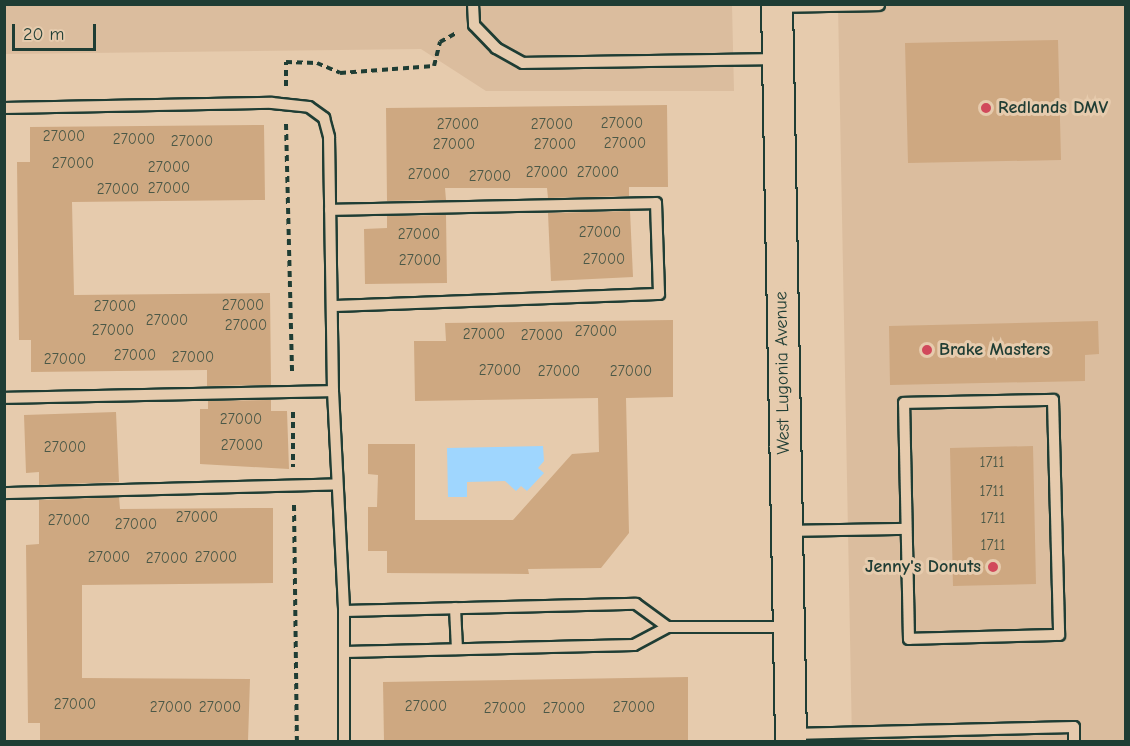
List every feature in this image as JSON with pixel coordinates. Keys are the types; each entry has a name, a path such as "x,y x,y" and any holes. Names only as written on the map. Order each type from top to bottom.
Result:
{"street":[{"name":"West Lugonia Avenue","path":"777,6 790,738"}],"lane":[{"path":"473,4 474,25 496,48 523,63 778,59"},
{"path":"777,6 879,5"},
{"path":"4,108 272,103 309,107 324,118 329,137 333,391 344,611 344,741"},
{"path":"330,210 656,203 659,294 333,306"},
{"path":"4,398 333,391"},
{"path":"1053,400 1059,635 909,639 906,529 904,403 1053,400"},
{"path":"4,493 337,484"},
{"path":"786,531 906,529"},
{"path":"344,611 636,604 668,627"},
{"path":"455,608 457,649"},
{"path":"345,652 634,645 668,627 788,627"},
{"path":"790,738 906,736 1074,727 1074,741"}],"shaded area":[{"path":"4,5 732,5 734,91 486,91 421,49 5,54"},
{"path":"838,5 1125,5 1125,741 852,741"}],"water":[{"path":"543,446 544,461 538,468 544,473 527,491 521,486 516,491 505,481 467,482 467,497 448,497 447,448"}],"building":[{"path":"1058,40 1061,160 908,163 905,43"},
{"path":"667,105 668,187 629,187 629,196 548,198 547,188 445,188 446,200 387,201 386,108"},
{"path":"264,125 265,200 72,202 74,295 270,293 271,385 207,386 207,370 31,372 31,340 19,340 17,162 30,162 30,127"},
{"path":"630,211 633,277 551,281 548,213"},
{"path":"446,215 447,283 365,284 364,229 387,228 387,216"},
{"path":"673,320 673,397 626,398 629,533 601,568 528,569 529,574 387,573 387,551 368,551 368,507 377,507 378,475 368,474 368,444 415,444 415,520 513,520 572,454 599,452 598,398 415,401 414,341 446,341 445,323"},
{"path":"1098,321 1099,354 1085,355 1085,381 890,385 889,326"},
{"path":"271,400 271,411 287,411 289,469 200,464 200,409 208,409 208,401"},
{"path":"116,412 119,482 39,485 39,472 26,473 24,415"},
{"path":"1033,446 1036,584 953,586 950,448"},
{"path":"119,497 120,509 273,508 273,583 82,585 82,678 250,679 248,741 40,741 40,723 28,723 26,545 39,544 39,500"},
{"path":"688,677 688,741 384,741 383,682"}],"place":[{"name":"Redlands DMV","path":"986,108"},
{"name":"Brake Masters","path":"927,350"},
{"name":"Jenny's Donuts","path":"993,567"}]}
